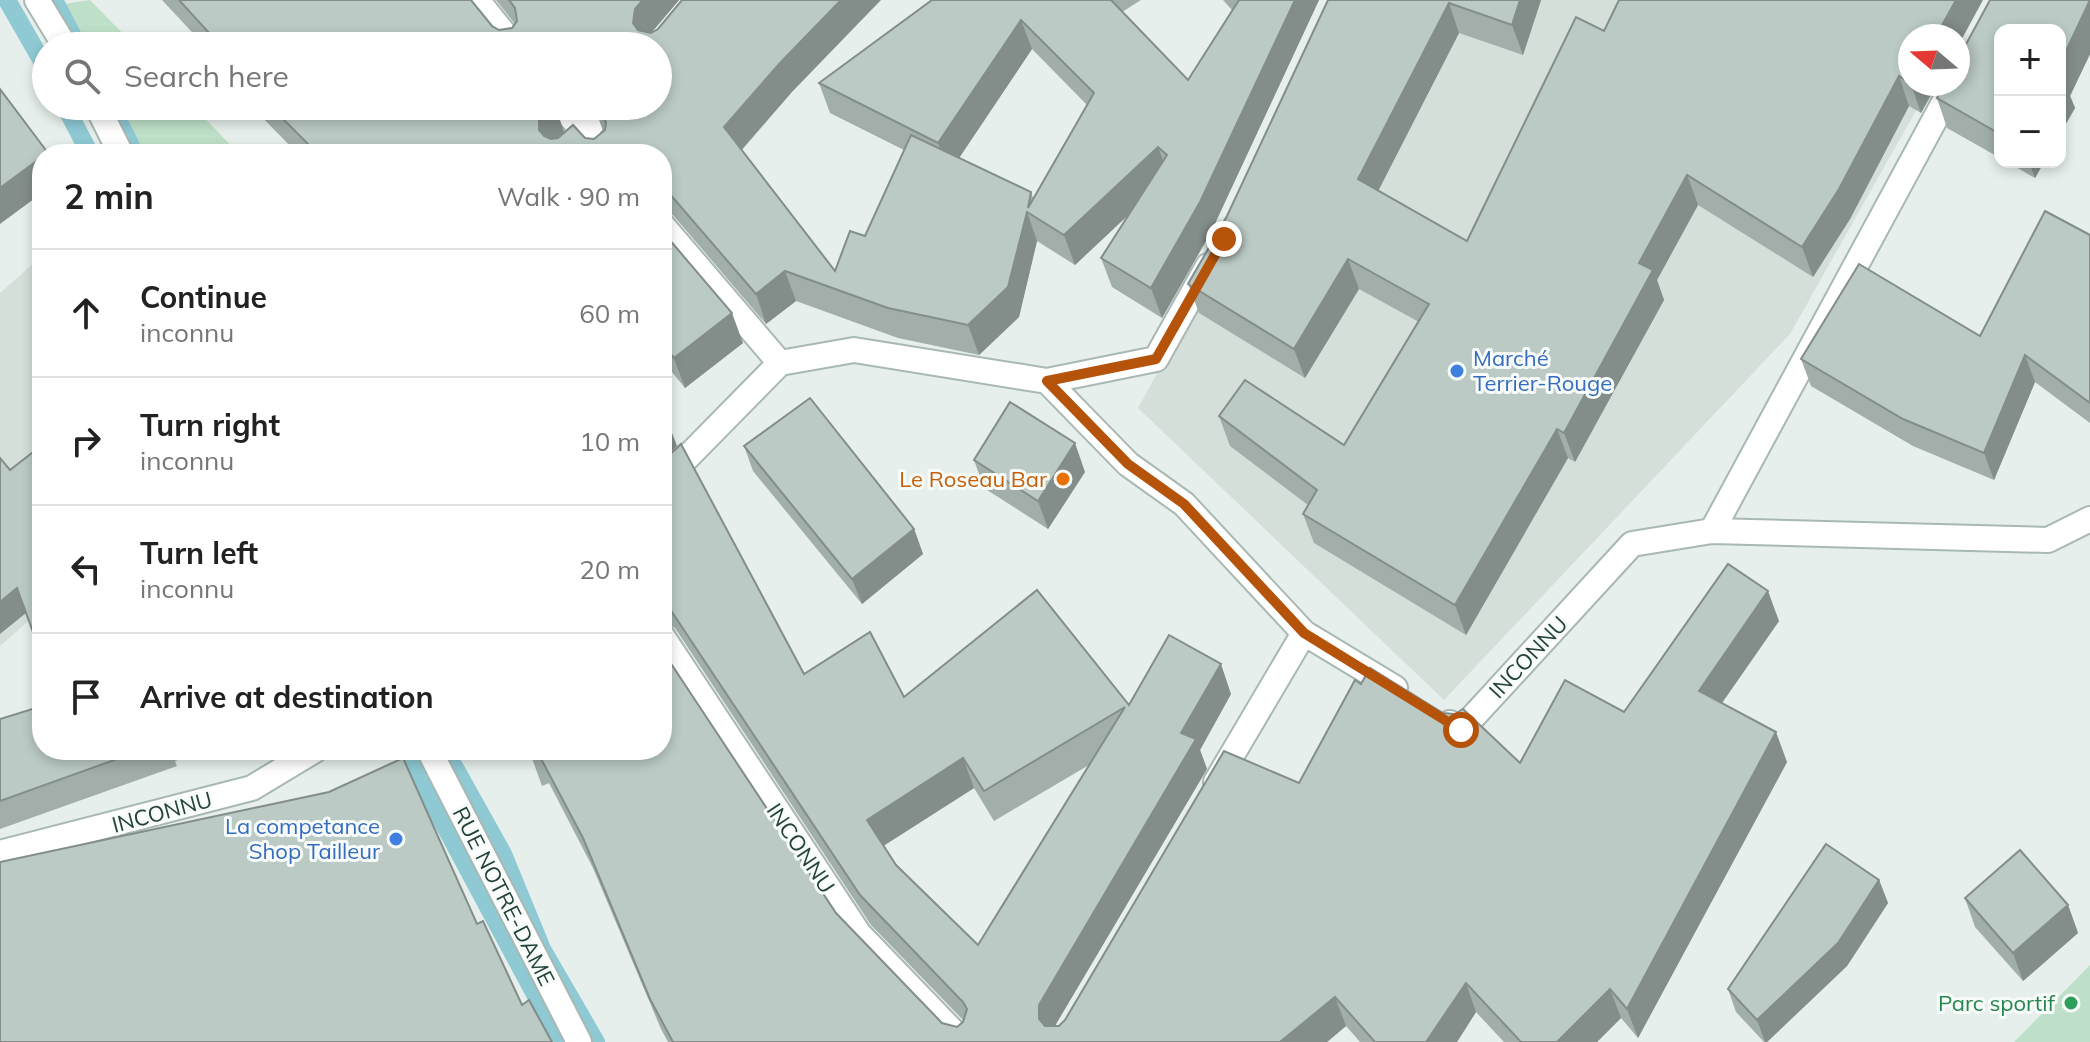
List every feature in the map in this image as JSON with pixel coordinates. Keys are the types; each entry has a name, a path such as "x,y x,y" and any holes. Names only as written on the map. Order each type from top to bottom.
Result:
{"street":[{"path":"37,0 56,32"},
{"path":"477,0 503,32"},
{"path":"1712,531 1948,96"},
{"path":"104,120 116,144"},
{"path":"573,120 593,144"},
{"path":"574,144 596,120"},
{"path":"672,237 780,363"},
{"path":"672,473 780,363 854,350 1047,381 1156,359 1216,252"},
{"name":"INCONNU","path":"1047,381 1128,464 1184,504 1304,633 1461,730 1632,544 1712,531 2048,540 2090,519"},
{"path":"1208,796 1304,633"},
{"name":"INCONNU","path":"672,651 859,934 963,1042"},
{"name":"INCONNU","path":"0,853 252,788 298,760"},
{"name":"RUE NOTRE-DAME","path":"434,760 579,1042"}],"shaded area":[{"name":"Marché Terrier-Rouge","path":"1363,0 1974,0 1931,24 1898,24 1898,96 1924,96 1790,334 1444,700 1138,408"},
{"path":"32,265 32,618 0,646 0,293"}],"green space":[{"path":"90,0 121,32 71,32 57,5"},
{"path":"118,120 206,120 229,144 131,144"},
{"name":"Parc sportif","path":"2090,965 2090,1042 2014,1042"}],"building":[{"path":"179,0 471,0 499,30 512,28 517,21 515,8 509,0 643,0 635,9 633,23 638,30 647,32 208,32"},
{"path":"682,0 841,0 724,127 835,271 850,231 865,236 911,135 1031,192 1028,208 1094,93 1021,20 938,143 819,83 932,0 1111,0 1188,80 1239,0 1295,0 1200,202 1151,288 1101,258 1167,155 1158,147 1064,235 1027,212 1008,287 968,325 888,308 785,271 756,294 672,197 672,144 308,144 284,120 539,120 539,130 551,139 558,138 573,125 585,138 594,139 605,130 605,120 672,120 672,32 653,32"},
{"path":"1328,0 1520,0 1512,25 1449,3 1358,179 1467,241 1576,17 1604,31 1619,0 1956,0 1943,24 1898,24 1898,78 1839,189 1802,247 1687,175 1639,263 1653,270 1564,433 1557,429 1455,605 1303,514 1317,490 1219,416 1245,380 1344,445 1429,304 1348,259 1294,349 1188,284 1227,216"},
{"path":"1990,0 2090,0 2066,51 2066,24 1994,24 1994,131 1937,98 1970,96 1970,37"},
{"path":"0,89 41,144 32,144 32,164 0,188"},
{"path":"2045,211 2090,235 2090,403 2025,355 1984,453 1903,419 1801,359 1859,264 1980,336"},
{"path":"672,243 732,313 674,358 672,356"},
{"path":"810,398 914,529 852,579 744,446"},
{"path":"1010,402 1075,443 1038,501 974,460"},
{"path":"681,444 804,674 870,632 904,697 1037,590 1129,705 1169,635 1221,664 1181,733 1196,739 1039,1005 1039,1019 1045,1026 1059,1026 1065,1020 1224,751 1299,783 1355,680 1361,684 1370,668 1443,713 1455,714 1463,709 1520,763 1565,680 1624,712 1728,564 1768,591 1699,691 1776,732 1627,1009 1610,989 1557,1042 1521,1042 1466,983 1426,1042 1375,1042 1335,997 1280,1042 673,1042 650,999 583,838 542,760 672,760 672,665 836,913 942,1023 957,1027 963,1022 967,1009 963,1002 860,895 672,612 672,453","holes":["1125,707 978,945 896,865 867,820 963,758 984,791"]},
{"path":"32,453 32,629 17,588 0,602 0,458 10,470"},
{"path":"32,709 32,760 114,760 0,801 0,719"},
{"path":"404,760 477,924 483,921 522,1005 529,1000 552,1042 0,1042 0,862 329,792"},
{"path":"1826,844 1879,880 1838,943 1757,1020 1728,989"},
{"path":"2020,850 2068,905 2013,953 1965,898"}],"waterway":[{"path":"7,0 32,44"},
{"path":"54,0 71,32"},
{"path":"72,120 85,144"},
{"path":"118,120 130,144"},
{"path":"451,760 503,854 542,949 596,1042"},
{"path":"411,763 558,1042"}],"place":[{"name":"Marché Terrier-Rouge","path":"1457,371"},
{"name":"Le Roseau Bar","path":"1063,479"},
{"name":"La competance Shop Tailleur","path":"396,839"},
{"name":"Parc sportif","path":"2071,1003"}],"route":[{"path":"1224,239 1156,359 1047,381 1128,464 1184,504 1304,633 1461,730"}]}
